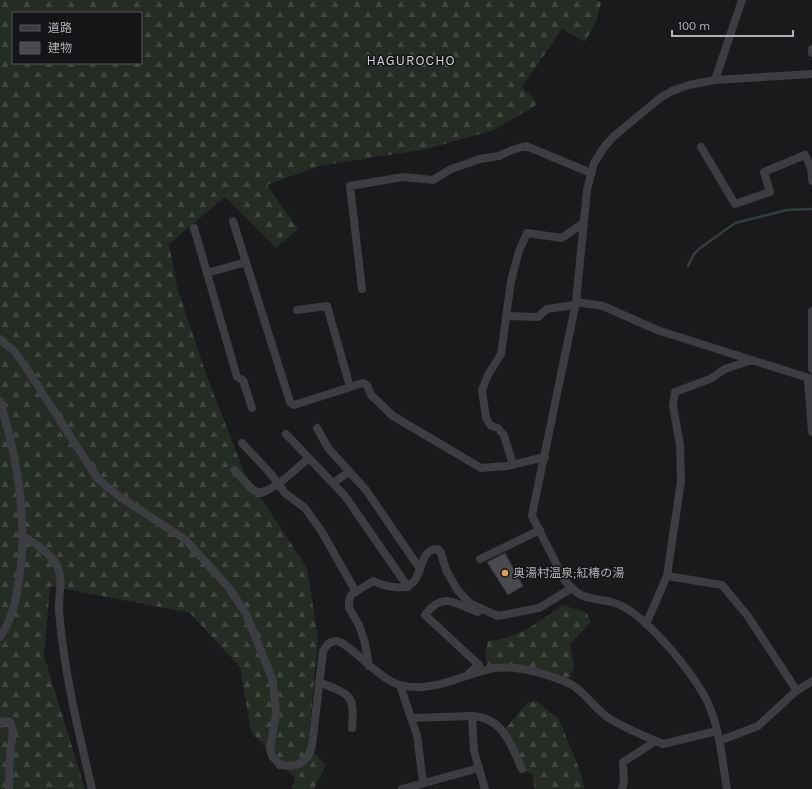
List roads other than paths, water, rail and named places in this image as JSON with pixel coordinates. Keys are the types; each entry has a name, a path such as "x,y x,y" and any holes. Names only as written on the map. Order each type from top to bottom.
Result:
{"street":[{"path":"715,80 742,0"},
{"path":"726,789 720,741 708,704 701,689 662,638 646,624 622,606 582,595 565,581 532,516 576,303 586,190 594,163 613,137 660,98 689,85 715,80 812,74"},
{"path":"362,289 350,186 403,177 433,180 451,169 480,159 499,156 526,146 591,173"},
{"path":"701,147 735,204 770,192 764,172 805,155 812,168 812,181"},
{"path":"233,221 290,402 294,405 363,383 367,385 371,395 393,416 481,468 513,465 545,457"},
{"path":"513,465 508,444 504,435 498,428 491,426 486,418 482,390 488,375 501,354 511,280 519,251 527,233 562,238 583,223"},
{"path":"194,228 237,377 243,380 252,408"},
{"path":"207,273 246,262"},
{"path":"506,316 538,316 547,309 576,303 603,306 657,330 810,379 812,432"},
{"path":"297,310 327,306 350,387"},
{"path":"812,311 812,370"},
{"path":"0,339 18,357 98,479 117,495 186,540 229,588 246,614 273,681 276,714 270,748 272,756 280,764 295,765 302,763 309,757 312,746 323,651 328,643 335,641 341,642 369,666 390,681 400,685 421,687 464,678 495,668 517,667 567,682 578,690 607,717 663,744 717,731"},
{"path":"646,624 668,576 681,481 680,444 673,406 675,392 710,379 724,369 752,360"},
{"path":"0,401 10,435 20,488 23,536 18,590 12,616 0,637"},
{"path":"317,428 328,448 366,490 420,569"},
{"path":"286,434 345,496 408,587"},
{"path":"242,443 285,493 305,508 322,532 356,592"},
{"path":"234,470 253,490 261,493 279,485 285,476 309,458"},
{"path":"333,483 349,472"},
{"path":"480,559 540,530"},
{"path":"23,536 46,552 57,566 60,576 59,610 71,701 92,789"},
{"path":"369,666 365,643 359,625 349,608 351,595 372,581 395,587 408,587 416,580 429,552 438,549 441,553 446,570 458,591 471,604 498,616"},
{"path":"668,576 722,585 747,615 797,691"},
{"path":"464,678 479,665 425,615 434,605 444,600 451,600 464,608 490,617 539,608 572,588"},
{"path":"720,741 758,726 797,691 812,681"},
{"path":"320,682 345,693 350,698 354,710 352,728"},
{"path":"400,685 417,735 423,783"},
{"path":"472,716 472,734 485,789"},
{"path":"411,718 483,716 494,722 503,731 522,769"},
{"path":"0,725 1,722 8,721 12,724 13,731 10,753 9,789"},
{"path":"622,789 623,762 656,741"},
{"path":"402,789 479,768"}],"waterway":[{"path":"688,266 694,254 699,249 735,223 787,210 812,209"}],"place":[{"name":"奥湯村温泉;紅椿の湯","path":"505,573"}],"district":[{"name":"HAGUROCHO","path":"411,60"}]}
